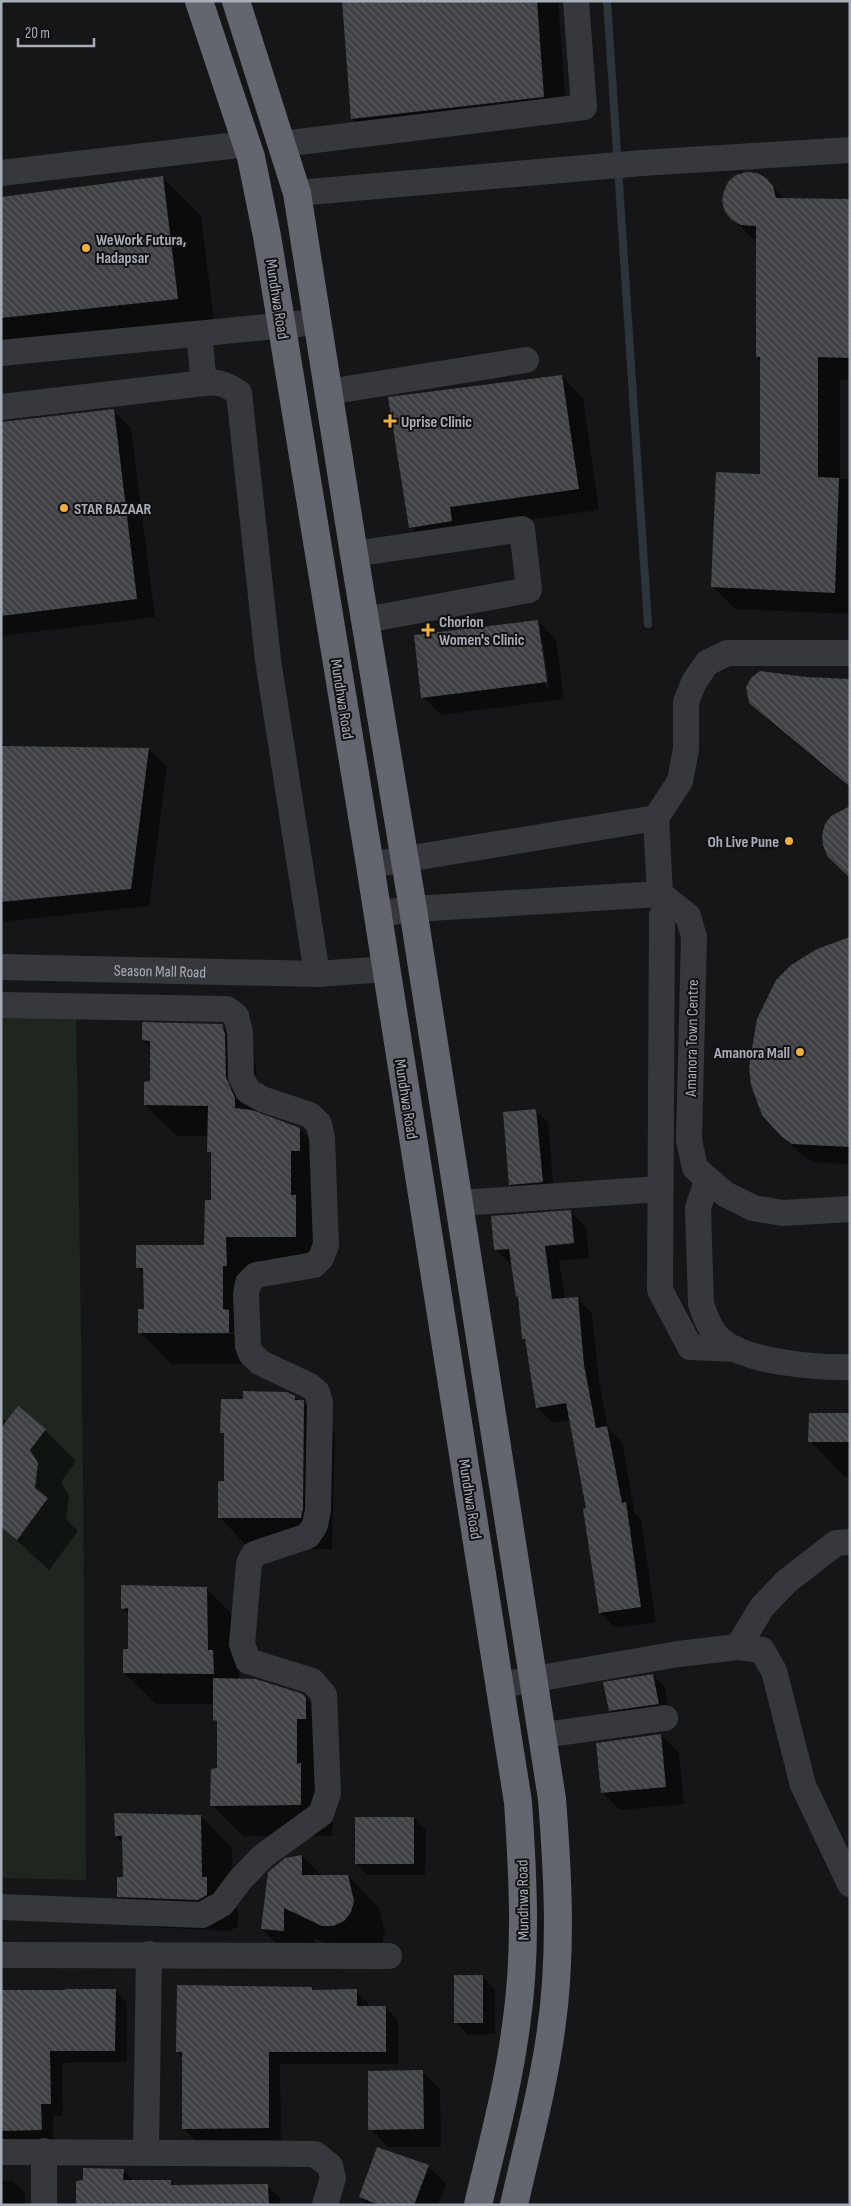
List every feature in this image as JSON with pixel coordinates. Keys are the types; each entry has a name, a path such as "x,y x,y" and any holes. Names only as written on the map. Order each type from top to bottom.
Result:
{"highway":[{"name":"Mundhwa Road","path":"199,1 246,144 267,236 370,865 518,1802 522,1862 522,1953 517,2024 508,2077 478,2205"},
{"name":"Mundhwa Road","path":"236,1 297,193 316,322 413,909 544,1735 557,1861 556,1973 551,2029 542,2084 514,2205"}],"street":[{"path":"282,144 584,107 576,1"},
{"path":"1,173 246,144"},
{"path":"297,193 642,163 850,150"},
{"path":"1,353 316,322"},
{"path":"199,334 204,383"},
{"path":"328,392 526,360"},
{"path":"1,407 216,382 239,393 268,660 317,974"},
{"path":"354,554 522,529 529,590 364,620"},
{"path":"370,865 656,818 680,781 686,749 686,702 694,682 707,664 727,653 850,653"},
{"name":"Amanora Town Centre","path":"656,818 664,897 662,916 660,1290 690,1347 736,1349"},
{"path":"377,914 413,909 664,897"},
{"name":"Amanora Town Centre","path":"664,897 688,916 694,937 689,1140 695,1168 725,1194 753,1208 783,1213 850,1209"},
{"name":"Season Mall Road","path":"1,967 317,974 386,969"},
{"path":"1,1005 227,1009 236,1016 240,1032 241,1077 248,1092 262,1099 310,1115 319,1124 322,1138 326,1245 321,1258 314,1265 256,1275 248,1283 246,1294 248,1346 251,1354 261,1363 310,1386 317,1392 320,1403 318,1510 315,1525 308,1536 254,1554 249,1563 242,1644 248,1661 312,1681 324,1695 328,1793 321,1814 263,1856 240,1880 222,1904 202,1915 1,1907"},
{"name":"Amanora Town Centre","path":"707,1180 698,1208 701,1304 706,1319 721,1341 741,1353 801,1366 850,1367"},
{"path":"460,1203 660,1189"},
{"path":"738,1647 762,1607 787,1581 836,1543 850,1542"},
{"path":"501,1685 678,1654 738,1647 762,1650 774,1671 803,1785 850,1884"},
{"path":"544,1735 665,1718"},
{"path":"1,1956 149,1954 389,1956"},
{"path":"146,2152 149,1954"},
{"path":"44,2151 44,2205"},
{"path":"1,2152 315,2154 330,2166 333,2178 325,2205"}],"shaded area":[{"path":"76,1003 83,1465 86,1880 1,1878 1,1017"}],"building":[{"path":"342,1 537,1 544,97 351,119"},
{"path":"747,172 757,173 766,178 773,186 776,198 850,199 850,358 818,357 818,477 839,478 835,593 711,587 716,472 760,474 760,357 756,357 756,226 741,225 732,220 725,212 722,201 728,182 736,175"},
{"name":"WeWork Futura, Hadapsar","path":"163,176 178,299 1,318 1,197"},
{"path":"562,375 579,489 450,507 452,521 409,528 388,397"},
{"name":"STAR BAZAAR","path":"114,409 137,599 1,616 1,422"},
{"path":"538,620 547,682 421,698 414,635"},
{"path":"760,671 806,677 850,679 850,787 749,703 746,687 751,678"},
{"path":"1,746 149,748 131,889 1,902"},
{"path":"850,806 850,878 827,856 822,835 825,824 831,816"},
{"name":"Amanora Mall","path":"850,937 850,1147 792,1144 781,1136 762,1115 751,1085 749,1067 757,1019 776,980 791,965 817,949"},
{"path":"142,1022 222,1024 225,1034 226,1077 235,1098 235,1108 252,1110 300,1128 300,1151 291,1151 291,1195 296,1195 296,1237 226,1237 227,1266 223,1266 223,1309 229,1310 229,1333 138,1333 138,1309 144,1309 143,1268 136,1268 136,1245 204,1245 205,1200 211,1200 211,1152 207,1152 208,1106 144,1105 144,1082 150,1081 150,1041 142,1040"},
{"path":"536,1109 543,1182 509,1185 503,1112"},
{"path":"571,1210 574,1243 545,1246 552,1299 578,1297 584,1365 596,1428 607,1426 622,1503 626,1502 641,1607 599,1613 583,1509 586,1508 566,1403 536,1408 525,1339 522,1339 518,1296 516,1297 509,1249 494,1250 491,1216"},
{"path":"243,1391 287,1392 295,1396 295,1400 304,1400 303,1508 301,1518 218,1518 218,1481 224,1481 224,1433 220,1433 221,1399 243,1399"},
{"path":"18,1406 46,1429 30,1450 38,1463 35,1488 48,1498 17,1540 1,1527 1,1428"},
{"path":"809,1413 850,1413 850,1442 808,1442"},
{"path":"121,1585 207,1587 208,1650 213,1650 214,1674 123,1673 123,1649 128,1649 128,1608 121,1609"},
{"path":"653,1674 659,1704 609,1711 603,1682"},
{"path":"213,1678 256,1679 303,1694 306,1698 306,1719 297,1719 297,1764 301,1763 301,1805 210,1806 211,1769 217,1768 217,1721 213,1720"},
{"path":"661,1734 666,1787 601,1793 596,1743"},
{"path":"114,1813 201,1815 202,1877 207,1877 207,1895 198,1900 117,1897 117,1877 123,1877 122,1836 115,1836"},
{"path":"355,1817 414,1817 414,1864 355,1864"},
{"path":"302,1855 302,1875 348,1875 354,1901 351,1912 344,1921 333,1926 322,1926 284,1908 284,1931 261,1929 268,1872 285,1858"},
{"path":"454,1975 483,1975 483,2023 454,2023"},
{"path":"177,1985 312,1987 312,1990 357,1989 357,2006 386,2006 386,2052 269,2052 269,2128 182,2129 182,2052 176,2052"},
{"path":"116,1989 115,2051 50,2051 51,2104 41,2104 42,2130 1,2131 2,1990"},
{"path":"423,2070 424,2129 368,2130 368,2071"},
{"path":"377,2147 429,2165 414,2205 379,2205 359,2197"},
{"path":"83,2168 124,2169 123,2180 171,2180 171,2185 268,2184 269,2205 76,2205 76,2181 83,2180"}],"waterway":[{"path":"607,1 648,624"}],"place":[{"name":"WeWork Futura, Hadapsar","path":"86,248"},
{"name":"Uprise Clinic","path":"390,421"},
{"name":"STAR BAZAAR","path":"64,508"},
{"name":"Chorion Women's Clinic","path":"428,630"},
{"name":"Oh Live Pune","path":"789,841"},
{"name":"Amanora Mall","path":"800,1052"}]}
